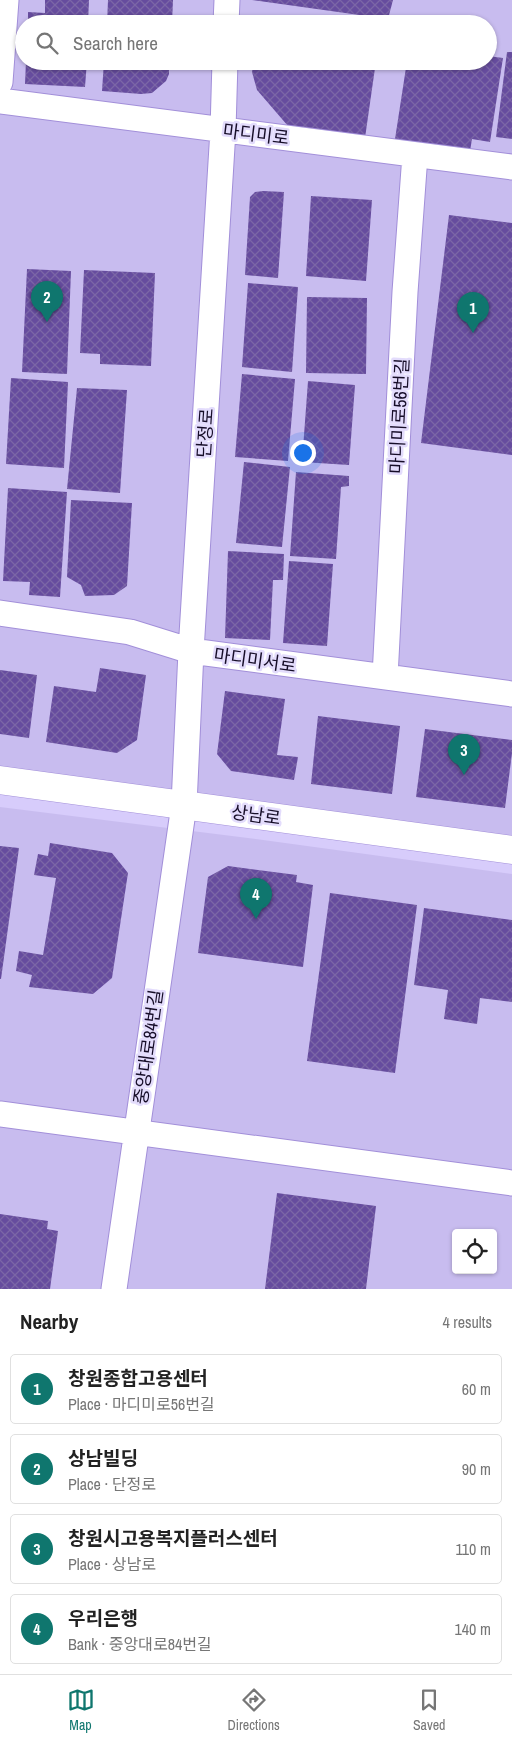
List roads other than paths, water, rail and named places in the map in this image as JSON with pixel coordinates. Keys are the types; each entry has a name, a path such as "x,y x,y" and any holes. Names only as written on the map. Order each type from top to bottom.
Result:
{"main road":[{"name":"상남로","path":"0,780 512,850"}],"street":[{"path":"0,82 6,0"},
{"path":"226,15 227,0"},
{"name":"단정로","path":"184,805 191,651 224,130 225,70"},
{"name":"마디미로","path":"0,100 512,167"},
{"name":"마디미로56번길","path":"385,677 405,292 415,155"},
{"name":"마디미서로","path":"0,613 130,632 191,651 512,694"},
{"name":"중앙대로84번길","path":"114,1289 184,805"},
{"path":"0,1114 512,1183"}],"place":[{"name":"상남빌딩","path":"47,322"},
{"name":"창원종합고용센터","path":"473,333"},
{"name":"창원시고용복지플러스센터","path":"464,775"},
{"name":"우리은행","path":"256,919"}]}
